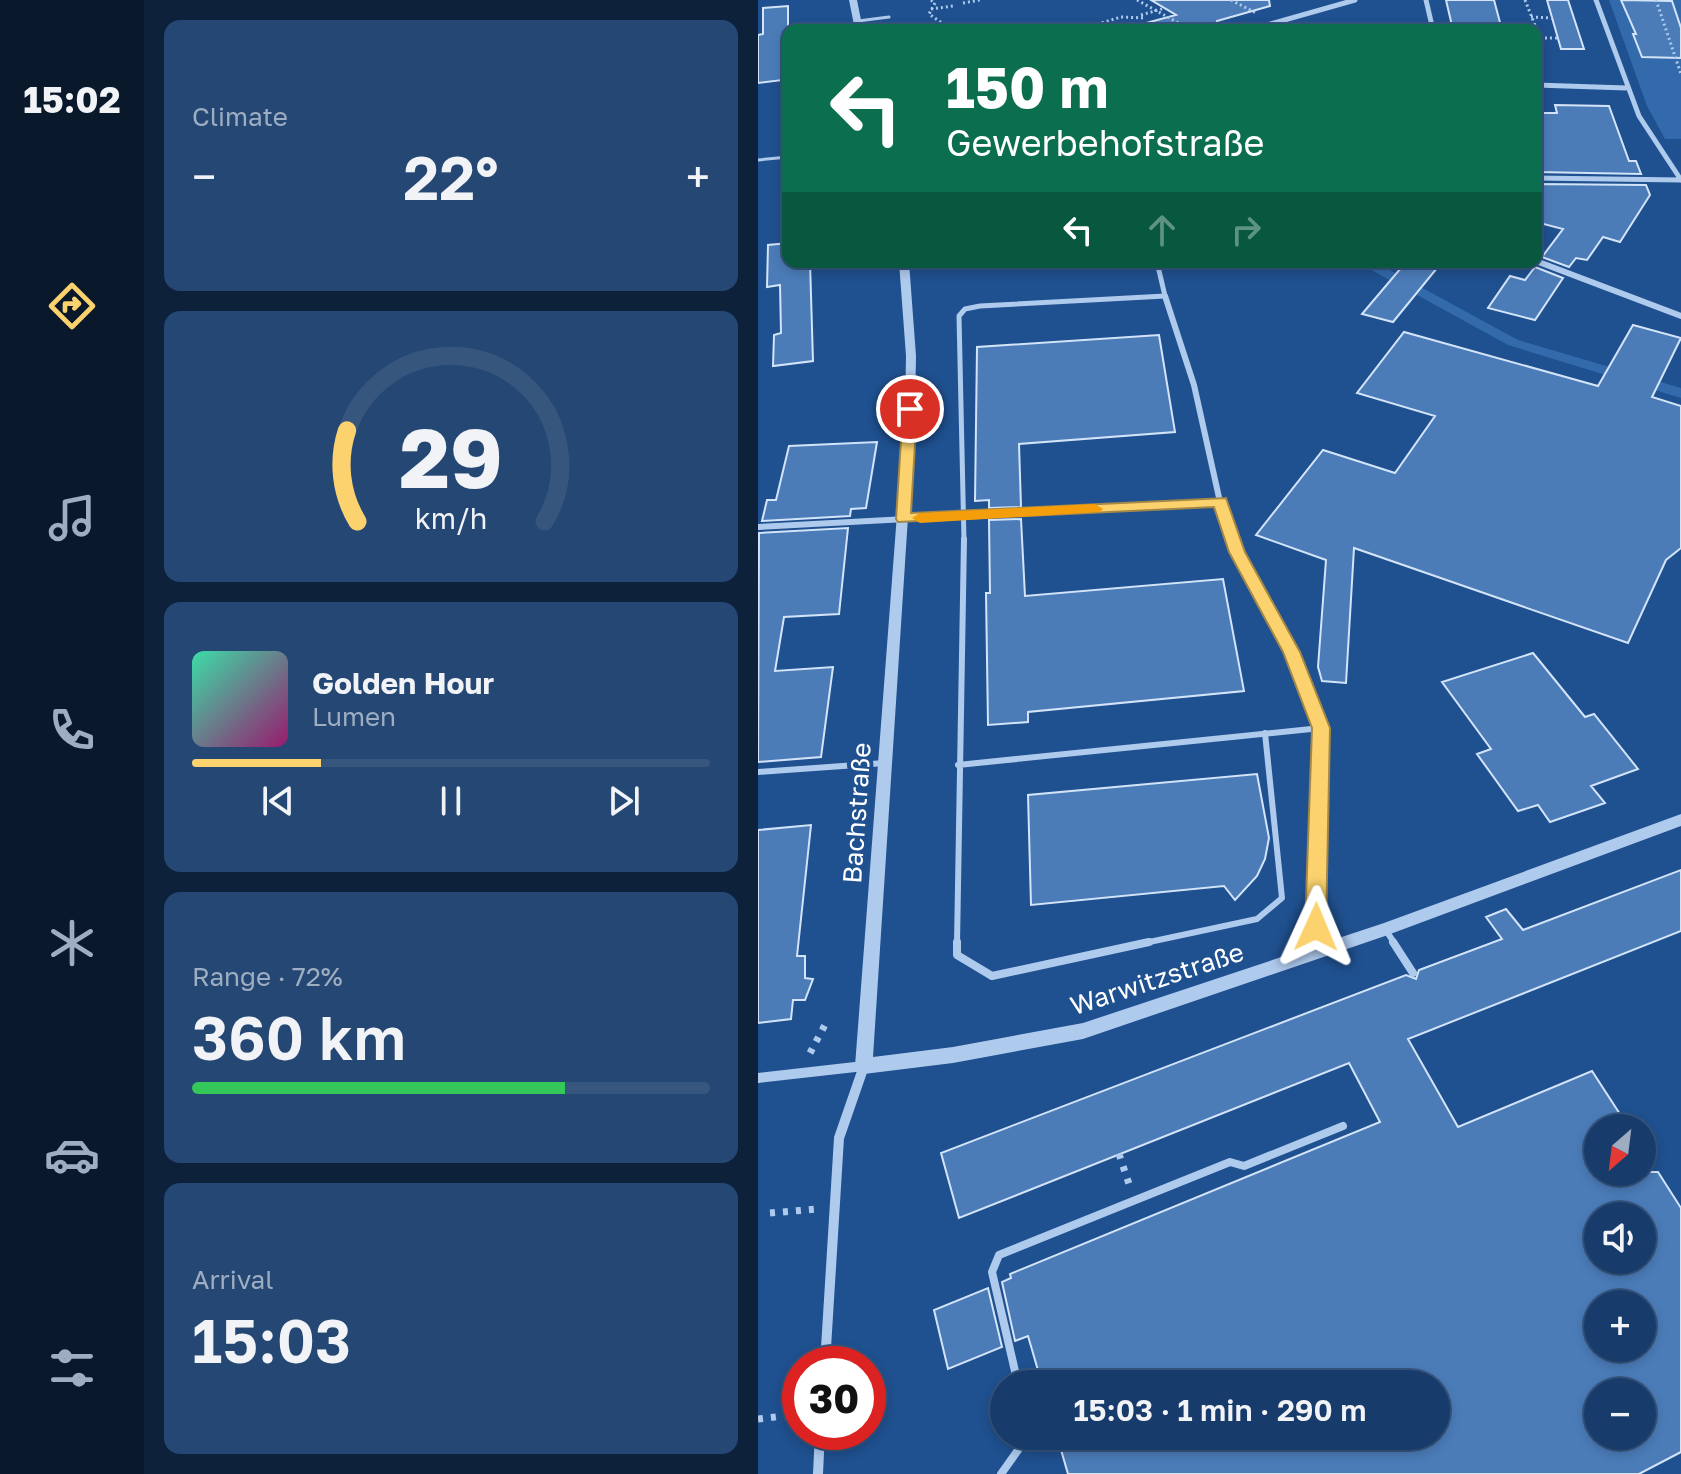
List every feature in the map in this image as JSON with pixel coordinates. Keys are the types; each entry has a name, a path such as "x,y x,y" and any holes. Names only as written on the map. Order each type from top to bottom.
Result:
{"street":[{"path":"853,0 858,24"},
{"path":"1270,24 1355,0"},
{"path":"1426,0 1432,24"},
{"path":"1596,0 1626,88 1651,141 1681,180"},
{"path":"1542,85 1626,88"},
{"path":"1542,178 1681,180"},
{"path":"1542,263 1681,316"},
{"name":"Bachstraße","path":"826,1346 839,1138 864,1066 903,519 911,356 904,268"},
{"path":"1165,296 1194,385 1220,502 1237,552 1291,652 1321,728 1316,927 1326,948"},
{"path":"758,527 1220,502"},
{"name":"Warwitzstraße","path":"864,1066 953,1055 1083,1031 1385,929 1681,820"},
{"path":"758,1078 864,1066"},
{"path":"818,1474 819,1450"}],"lane":[{"path":"865,24 889,17"},
{"path":"758,160 782,158"},
{"path":"1158,268 1165,296 980,306 965,309 959,316 964,516 957,955 992,976 1257,919 1282,898 1265,733"},
{"path":"958,765 1321,728"},
{"path":"758,772 885,763"},
{"path":"1385,929 1413,973"},
{"path":"1015,1370 992,1272 999,1255 1230,1162 1244,1166 1343,1126"},
{"path":"1001,1474 1018,1450"}],"path":[{"path":"943,0 933,1 929,14 944,24"},
{"path":"963,3 980,0"},
{"path":"1140,0 1180,24"},
{"path":"1231,0 1256,13"},
{"path":"1525,0 1533,24"},
{"path":"1656,0 1681,74"},
{"path":"931,9 953,6"},
{"path":"1102,24 1165,8"},
{"path":"1140,15 1146,18"},
{"path":"936,18 946,16"},
{"path":"1172,20 1181,17"},
{"path":"1530,17 1552,18"},
{"path":"1542,38 1558,38"},
{"path":"785,1075 811,1053 827,1021"},
{"path":"1119,1154 1134,1200"},
{"path":"770,1213 835,1207"},
{"path":"758,1419 782,1416"}],"shaded area":[{"path":"1609,0 1681,0 1681,139 1665,139 1647,106"},
{"path":"1368,268 1386,268 1518,340 1681,388 1681,398 1508,345"}],"building":[{"path":"1151,0 1269,0 1270,6 1217,21 1218,24 1146,24 1176,15"},
{"path":"1446,0 1494,0 1500,24 1452,24"},
{"path":"1547,0 1568,0 1584,49 1561,49"},
{"path":"1621,0 1672,1 1681,28 1681,58 1642,57"},
{"path":"788,6 788,24 782,24 782,80 758,83 758,35 763,34 763,8"},
{"path":"1555,105 1609,106 1629,161 1636,161 1641,174 1542,172 1542,113 1557,113"},
{"path":"1542,184 1646,185 1650,195 1620,242 1603,237 1587,260 1576,258 1569,267 1542,257 1563,229 1542,224"},
{"path":"782,244 782,268 810,268 813,361 773,366 774,335 781,333 780,285 767,287 768,245"},
{"path":"1401,268 1437,268 1393,322 1362,314"},
{"path":"1534,268 1563,278 1535,320 1488,308 1510,276 1525,280"},
{"path":"1633,325 1681,338 1652,397 1681,406 1681,548 1666,560 1628,643 1354,548 1346,683 1322,681 1318,667 1326,560 1256,535 1323,450 1395,473 1435,416 1357,393 1404,332 1598,386"},
{"path":"1159,335 1175,432 1019,444 1021,507 989,508 989,500 975,501 977,347"},
{"path":"877,442 866,508 851,509 850,516 762,521 767,500 776,500 789,446"},
{"path":"1021,519 1025,596 1223,579 1244,691 1028,712 1028,722 988,725 986,593 990,593 989,520"},
{"path":"848,528 839,614 784,617 775,671 833,667 821,757 758,762 759,533"},
{"path":"1533,653 1585,717 1594,714 1638,769 1591,786 1605,803 1550,822 1538,805 1518,811 1477,754 1491,749 1442,682"},
{"path":"1257,774 1269,838 1265,859 1257,876 1235,900 1224,886 1031,905 1028,795"},
{"path":"811,825 797,956 805,956 805,978 813,979 805,1000 793,1000 791,1019 758,1023 758,830"},
{"path":"1681,870 1681,931 1408,1039 1458,1127 1592,1071 1620,1114 1584,1114 1584,1186 1656,1186 1658,1172 1681,1208 1681,1452 1639,1474 1068,1474 1061,1450 1450,1450 1450,1370 1038,1370 1028,1336 1015,1341 1002,1282 1011,1278 1010,1274 1380,1122 1349,1063 959,1218 941,1153 1406,975 1416,979 1419,970 1502,939 1486,917 1506,909 1523,930"},
{"path":"988,1288 1002,1347 948,1369 934,1310"}],"slow traffic":[{"path":"920,518 1095,509"}],"route":[{"path":"910,409 903,519 1220,502 1237,552 1291,652 1321,728 1316,927"}]}
